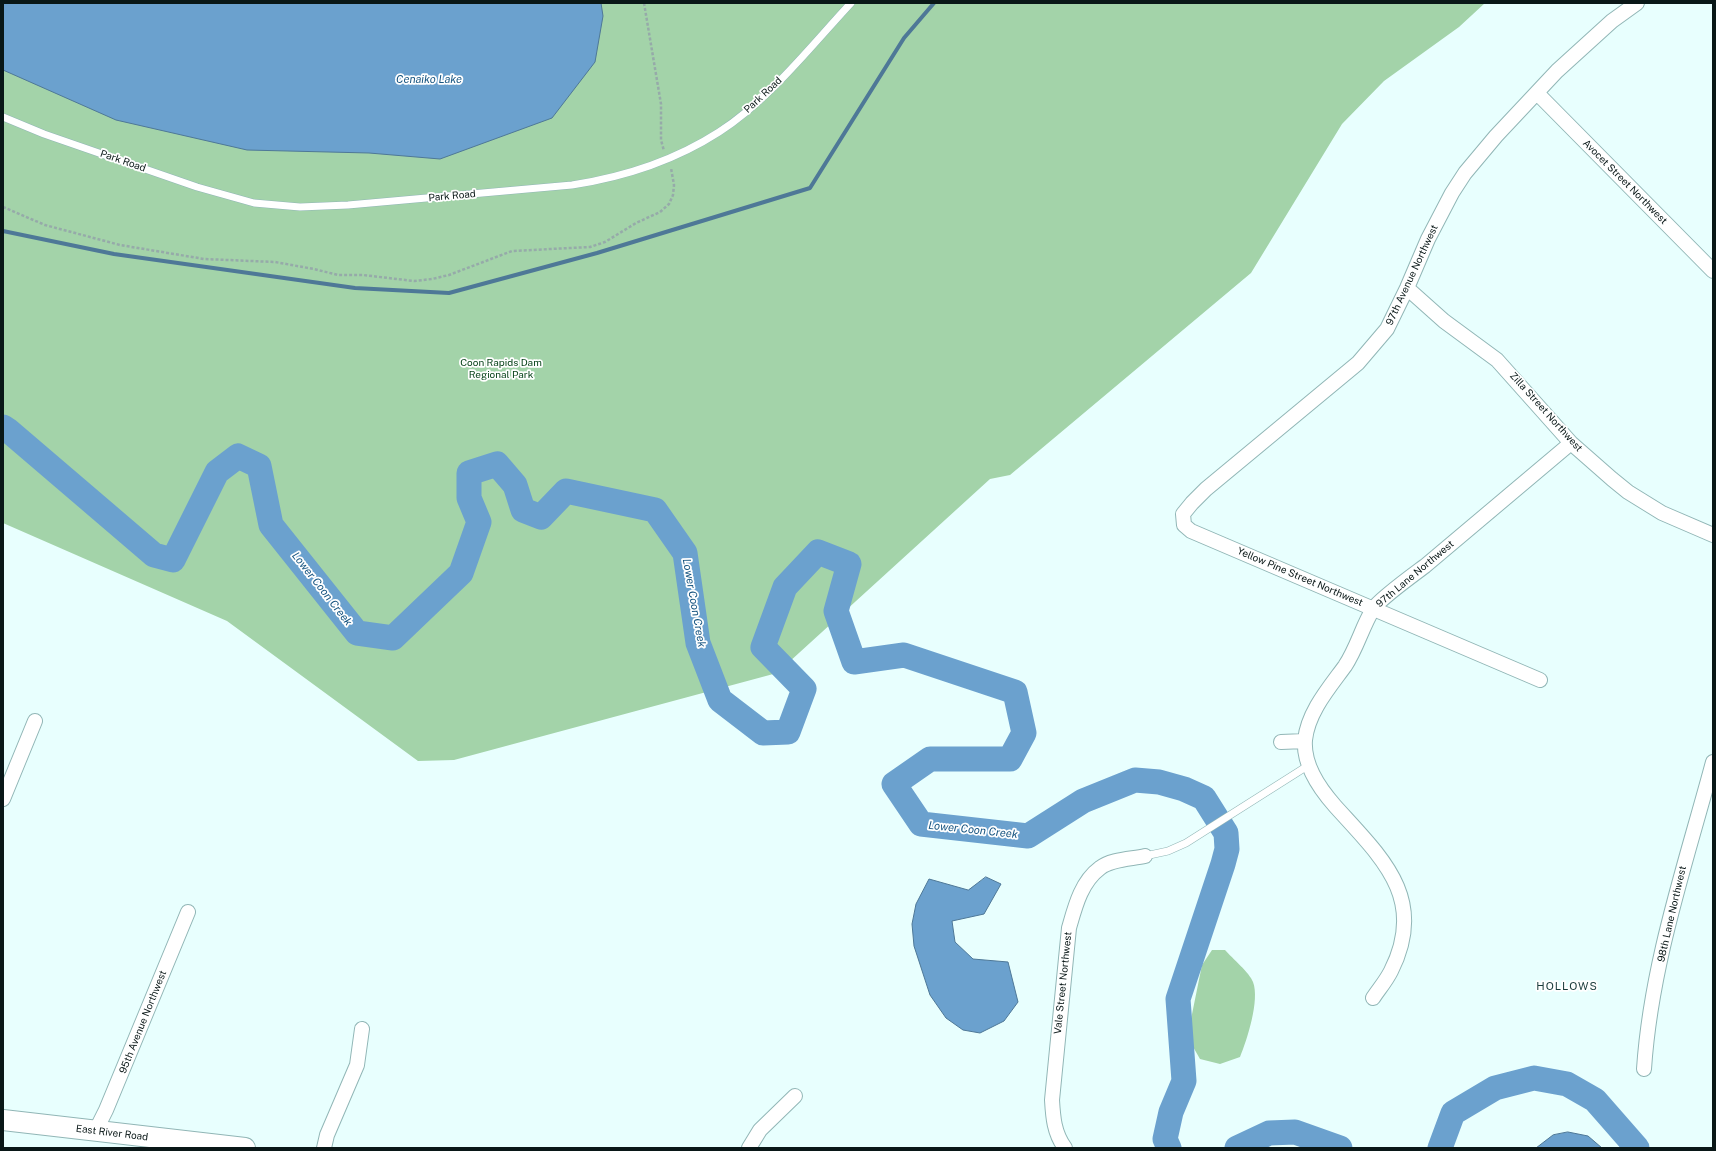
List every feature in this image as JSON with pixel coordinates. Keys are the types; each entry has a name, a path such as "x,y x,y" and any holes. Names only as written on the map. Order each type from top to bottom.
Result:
{"main road":[{"name":"East River Road","path":"3,1120 96,1130 215,1146 245,1148"}],"street":[{"name":"97th Avenue Northwest","path":"1191,531 1184,525 1182,520 1186,508 1206,489 1358,363 1387,329 1407,288 1428,239 1452,193 1465,174 1496,136 1579,50 1637,3"},
{"name":"Avocet Street Northwest","path":"1537,93 1713,271"},
{"name":"Zilla Street Northwest","path":"1407,288 1444,321 1497,360 1571,443 1612,479 1645,504 1713,535"},
{"name":"97th Lane Northwest","path":"1374,998 1390,973 1398,956 1403,936 1405,916 1403,902 1397,885 1385,864 1370,844 1321,790 1309,765 1305,741 1308,724 1316,707 1347,662 1374,608 1571,443"},
{"name":"Yellow Pine Street Northwest","path":"1191,531 1540,680"},
{"path":"3,799 35,721"},
{"path":"1281,742 1305,741"},
{"name":"98th Lane Northwest","path":"1644,1069 1646,1036 1670,916 1713,762"},
{"name":"Vale Street Northwest","path":"1065,1148 1059,1140 1053,1120 1052,1100 1069,928 1075,907 1085,885 1100,867 1145,856"},
{"name":"95th Avenue Northwest","path":"96,1130 106,1110 188,912"},
{"path":"324,1148 357,1065 362,1029"},
{"path":"749,1148 760,1130 795,1096"}],"lane":[{"name":"Park Road","path":"3,117 44,134 226,196 254,203 300,207 348,205 572,186 602,180 668,160 720,132 771,89 851,3"},
{"name":"Vale Street Northwest","path":"1145,856 1168,851 1186,843 1309,765"}],"path":[{"path":"3,207 45,225 142,249 204,259 275,262 314,268 338,276 363,275 414,281 432,279 449,275 512,251 590,247 605,242 636,223 660,212 669,204 673,196 673,173 661,140 661,104 644,3"}],"green space":[{"name":"Coon Rapids Dam Regional Park","path":"3,3 1485,3 1459,27 1384,81 1342,124 1251,273 1010,475 990,479 777,673 454,760 418,761 227,621 3,523"},
{"path":"1212,950 1225,950 1251,978 1255,990 1252,1020 1240,1057 1220,1064 1200,1059 1192,1045 1190,1024 1202,965"}],"water":[{"name":"Cenaiko Lake","path":"3,3 601,3 603,16 595,62 552,118 440,159 369,153 247,150 116,120 3,70"},
{"path":"986,877 1001,884 984,914 952,921 955,942 973,959 1008,962 1018,1002 1004,1021 980,1033 963,1030 946,1018 930,995 914,946 912,924 916,904 929,879 968,890"},
{"path":"1568,1132 1588,1136 1602,1148 1536,1148 1553,1135"}],"waterway":[{"path":"3,231 114,254 355,288 449,293 597,253 810,188 904,38 934,3"},
{"name":"Lower Coon Creek","path":"3,427 154,555 173,560 217,472 238,456 259,466 271,525 357,633 393,638 461,573 479,522 469,498 469,473 497,464 515,485 523,510 541,517 566,491 655,510 685,553 698,643 720,700 763,733 788,732 804,689 763,647 785,587 818,552 849,564 836,611 854,662 904,655 1015,692 1024,733 1010,759 930,759 894,784 921,824 1028,836 1083,801 1135,780 1159,782 1184,789 1204,798 1226,833 1227,849 1223,864 1178,999 1184,1081 1171,1112 1165,1139 1169,1148"},
{"name":"Lower Coon Creek","path":"1440,1148 1453,1113 1495,1088 1534,1078 1567,1084 1595,1100 1637,1148"},
{"name":"Lower Coon Creek","path":"1237,1148 1269,1133 1295,1132 1340,1148"}],"district":[{"name":"HOLLOWS","path":"1567,987"}]}
